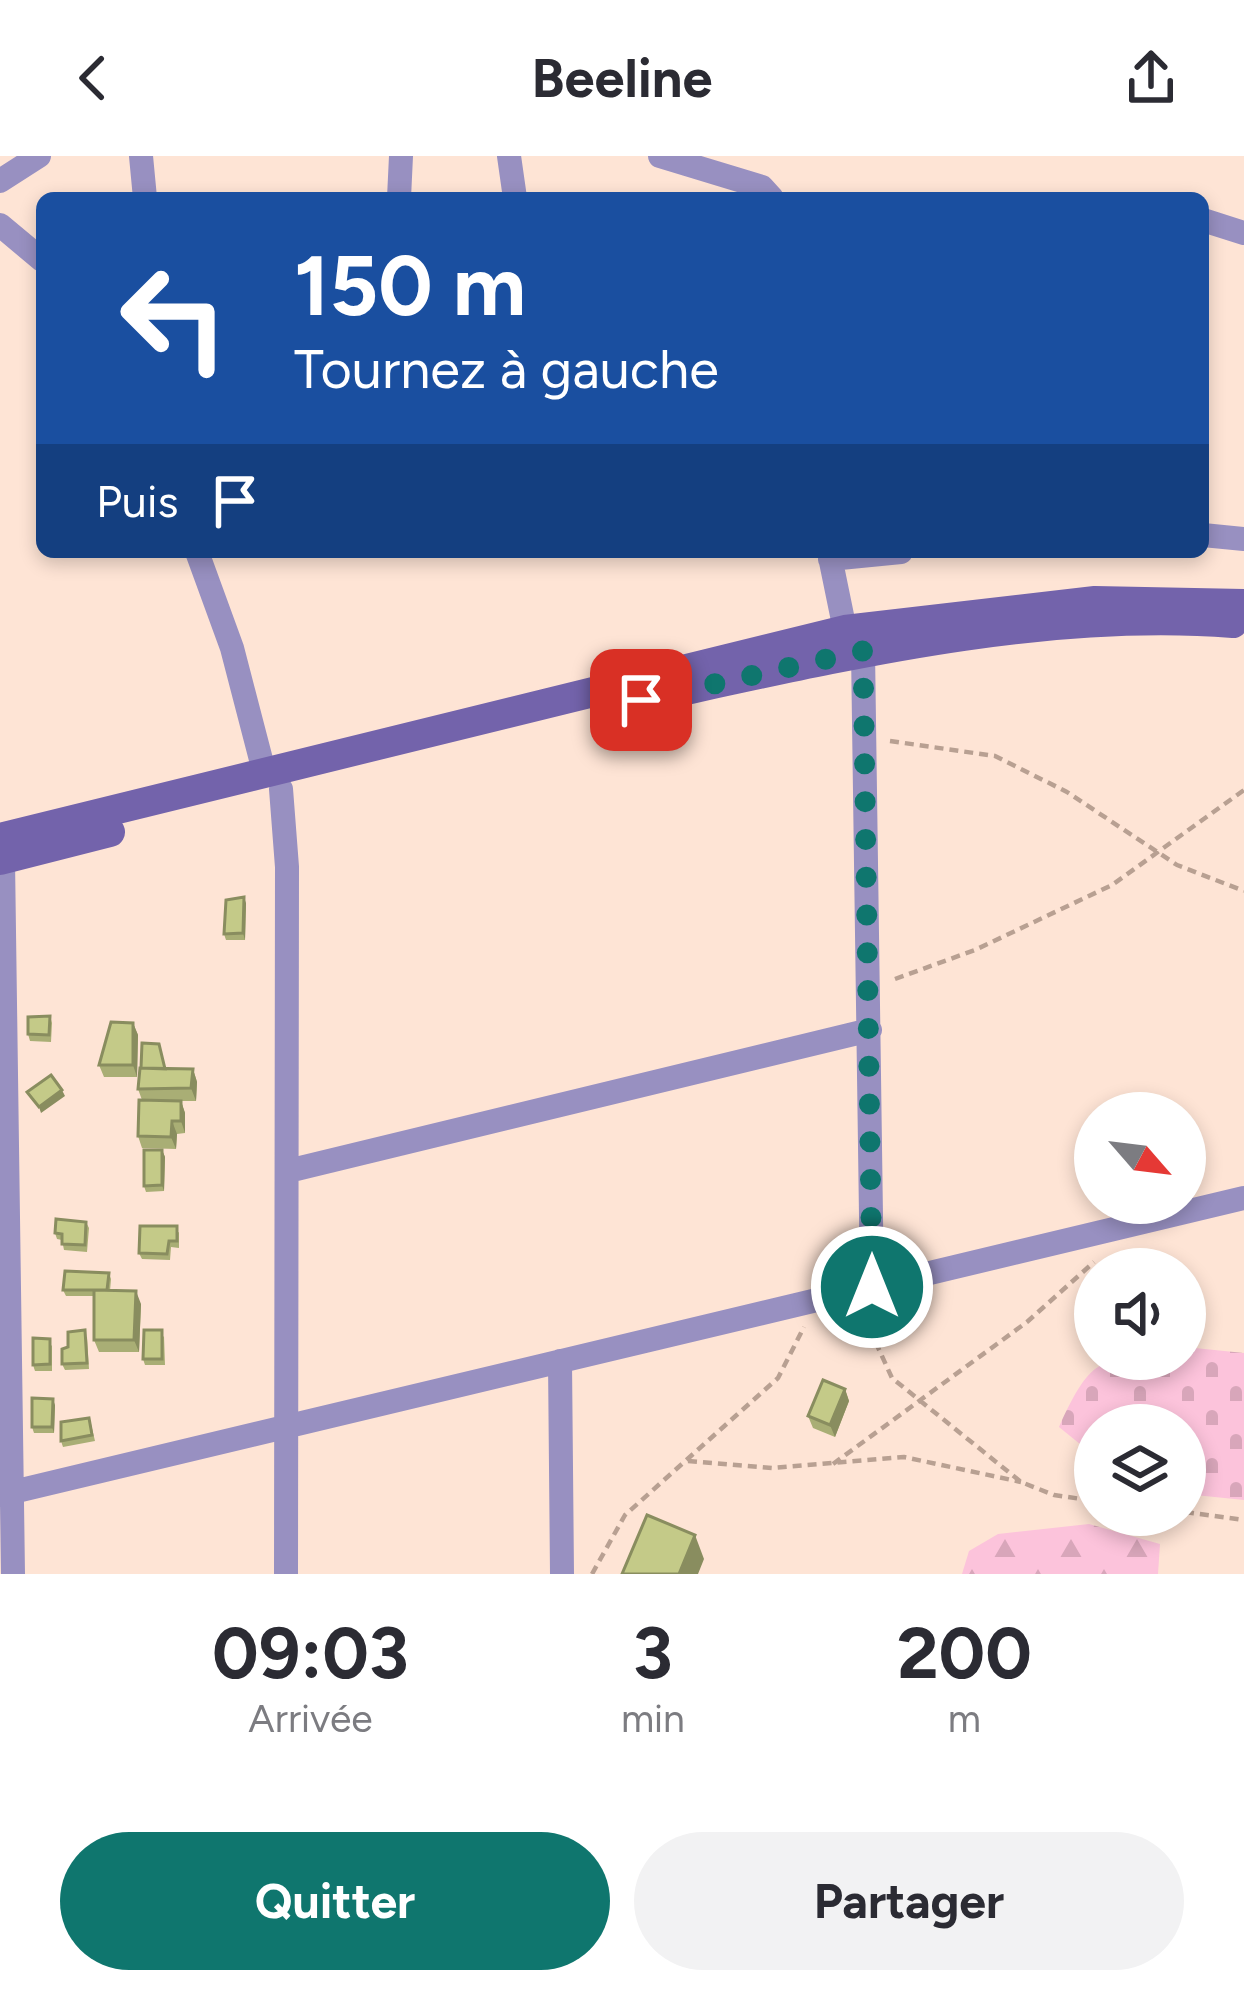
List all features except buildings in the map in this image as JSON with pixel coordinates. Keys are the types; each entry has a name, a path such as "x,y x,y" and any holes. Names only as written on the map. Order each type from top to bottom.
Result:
{"street":[{"path":"0,181 39,156"},
{"path":"141,156 145,192"},
{"path":"399,192 400,156"},
{"path":"509,156 514,192"},
{"path":"660,156 767,192"},
{"path":"1209,222 1244,233"},
{"path":"0,225 36,255"},
{"path":"1209,536 1244,539"},
{"path":"199,558 273,782 288,1172 286,1574"},
{"path":"831,558 854,640 868,736 872,1287"},
{"path":"13,1574 6,1494 1,852 854,640 1095,601 1244,604"},
{"path":"854,640 1099,623 1244,624"},
{"path":"288,1172 870,1020"},
{"path":"6,1494 1244,1198"},
{"path":"560,1361 562,1574"}],"path":[{"path":"868,736 995,756 1067,792 1154,850 1244,891"},
{"path":"870,1020 885,987 902,974 975,950 1112,885 1154,850 1244,790"},
{"path":"592,1574 625,1515 778,1378 796,1350 872,1178"},
{"path":"833,1464 1074,1284 1126,1227"},
{"path":"872,1287 876,1343 892,1378 1021,1483"},
{"path":"686,1461 773,1468 904,1457 1074,1498"},
{"path":"1206,1515 1244,1520"}],"green space":[{"path":"1206,1349 1244,1353 1244,1500 1206,1496 1206,1404 1074,1404 1074,1439 1059,1427 1082,1383 1206,1380"},
{"path":"1074,1526 1074,1536 1132,1536 1160,1544 1158,1574 962,1574 969,1551 998,1534"}],"route":[{"path":"641,700 863,651 868,736 872,1287"}]}
